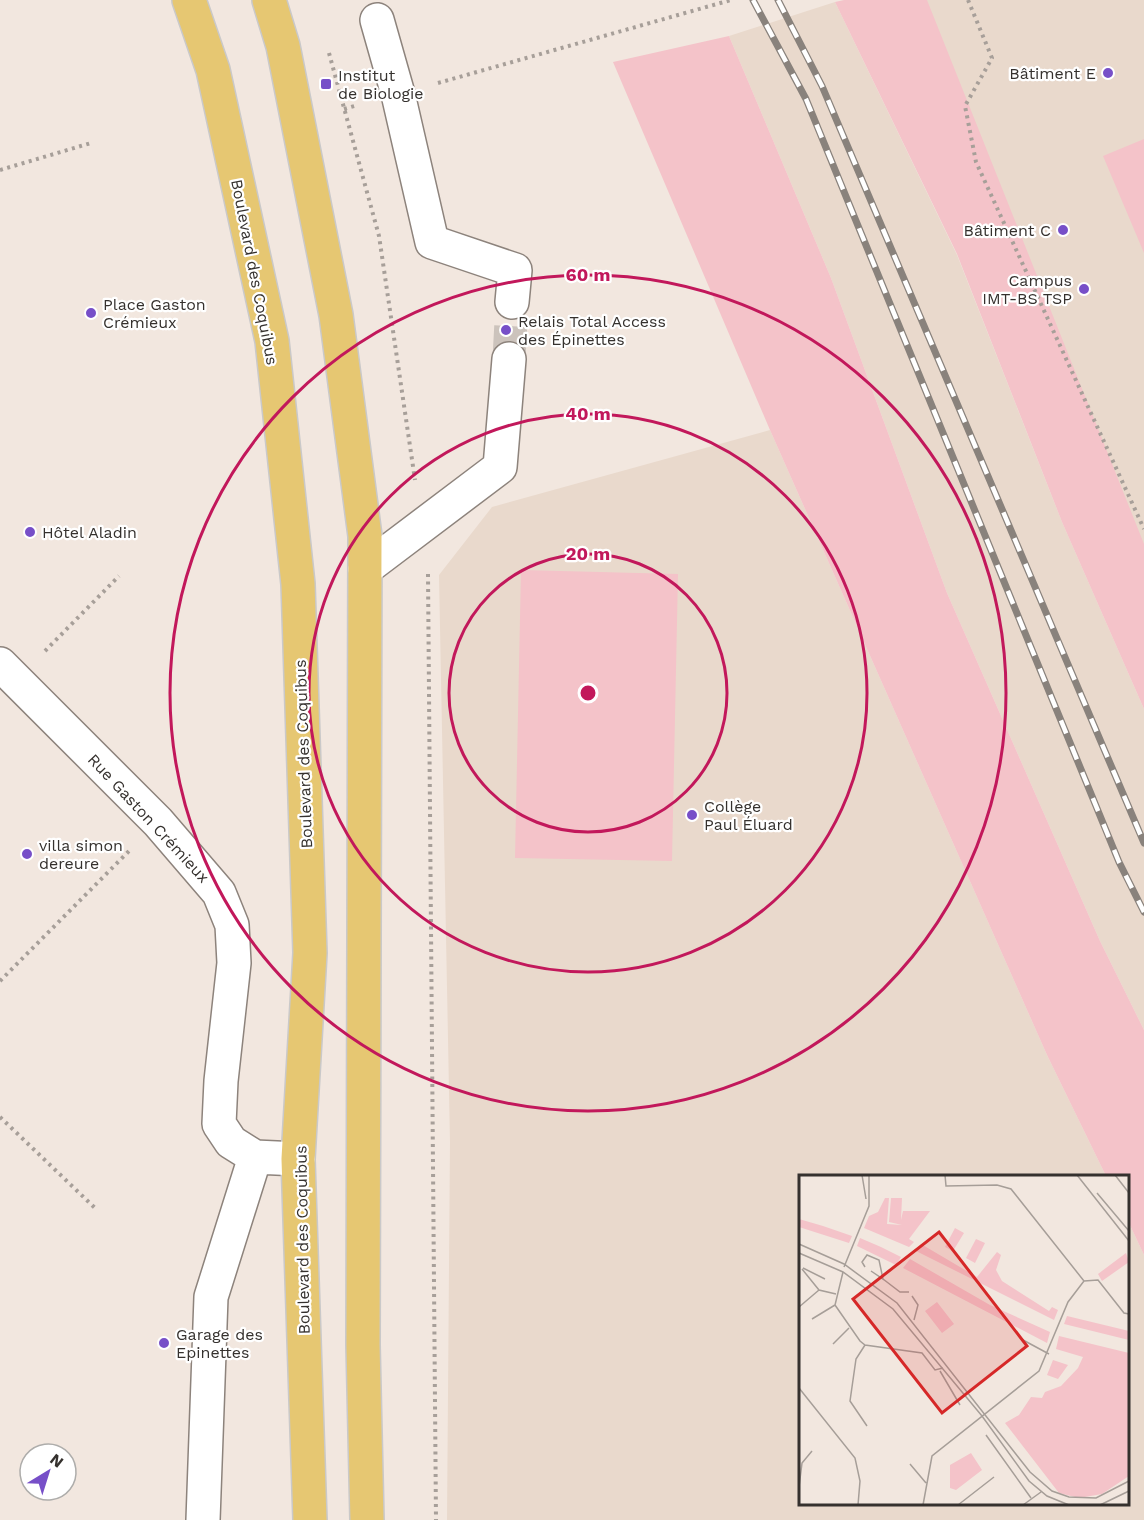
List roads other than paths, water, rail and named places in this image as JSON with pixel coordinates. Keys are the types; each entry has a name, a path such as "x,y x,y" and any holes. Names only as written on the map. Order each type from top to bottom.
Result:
{"main road":[{"name":"Boulevard des Coquibus","path":"189,0 213,70 272,341 298,584 310,953 298,1159 310,1520"},
{"path":"269,0 283,46 336,315 365,536 363,1346 368,1520"}],"street":[{"path":"378,7 432,242 515,270 512,302"},
{"path":"365,569 500,467 509,359"},
{"name":"Rue Gaston Crémieux","path":"8,672 158,822 219,894 232,925 234,963 221,1081 219,1124 231,1142 255,1157"},
{"path":"203,1520 211,1297 255,1157 298,1159"}],"tunnel":[{"path":"509,359 512,302"}],"railway":[{"path":"753,0 806,99 1119,862 1144,912"},
{"path":"778,0 822,86 1144,843"}],"place":[{"name":"Bâtiment E","path":"1108,73"},
{"name":"Institut de Biologie","path":"326,84"},
{"name":"Bâtiment C","path":"1063,230"},
{"name":"Campus IMT-BS TSP","path":"1084,289"},
{"name":"Place Gaston Crémieux","path":"91,313"},
{"name":"Relais Total Access des Épinettes","path":"506,330"},
{"name":"Hôtel Aladin","path":"30,532"},
{"name":"Collège Paul Éluard","path":"692,815"},
{"name":"villa simon dereure","path":"27,854"},
{"name":"Garage des Epinettes","path":"164,1343"}]}
